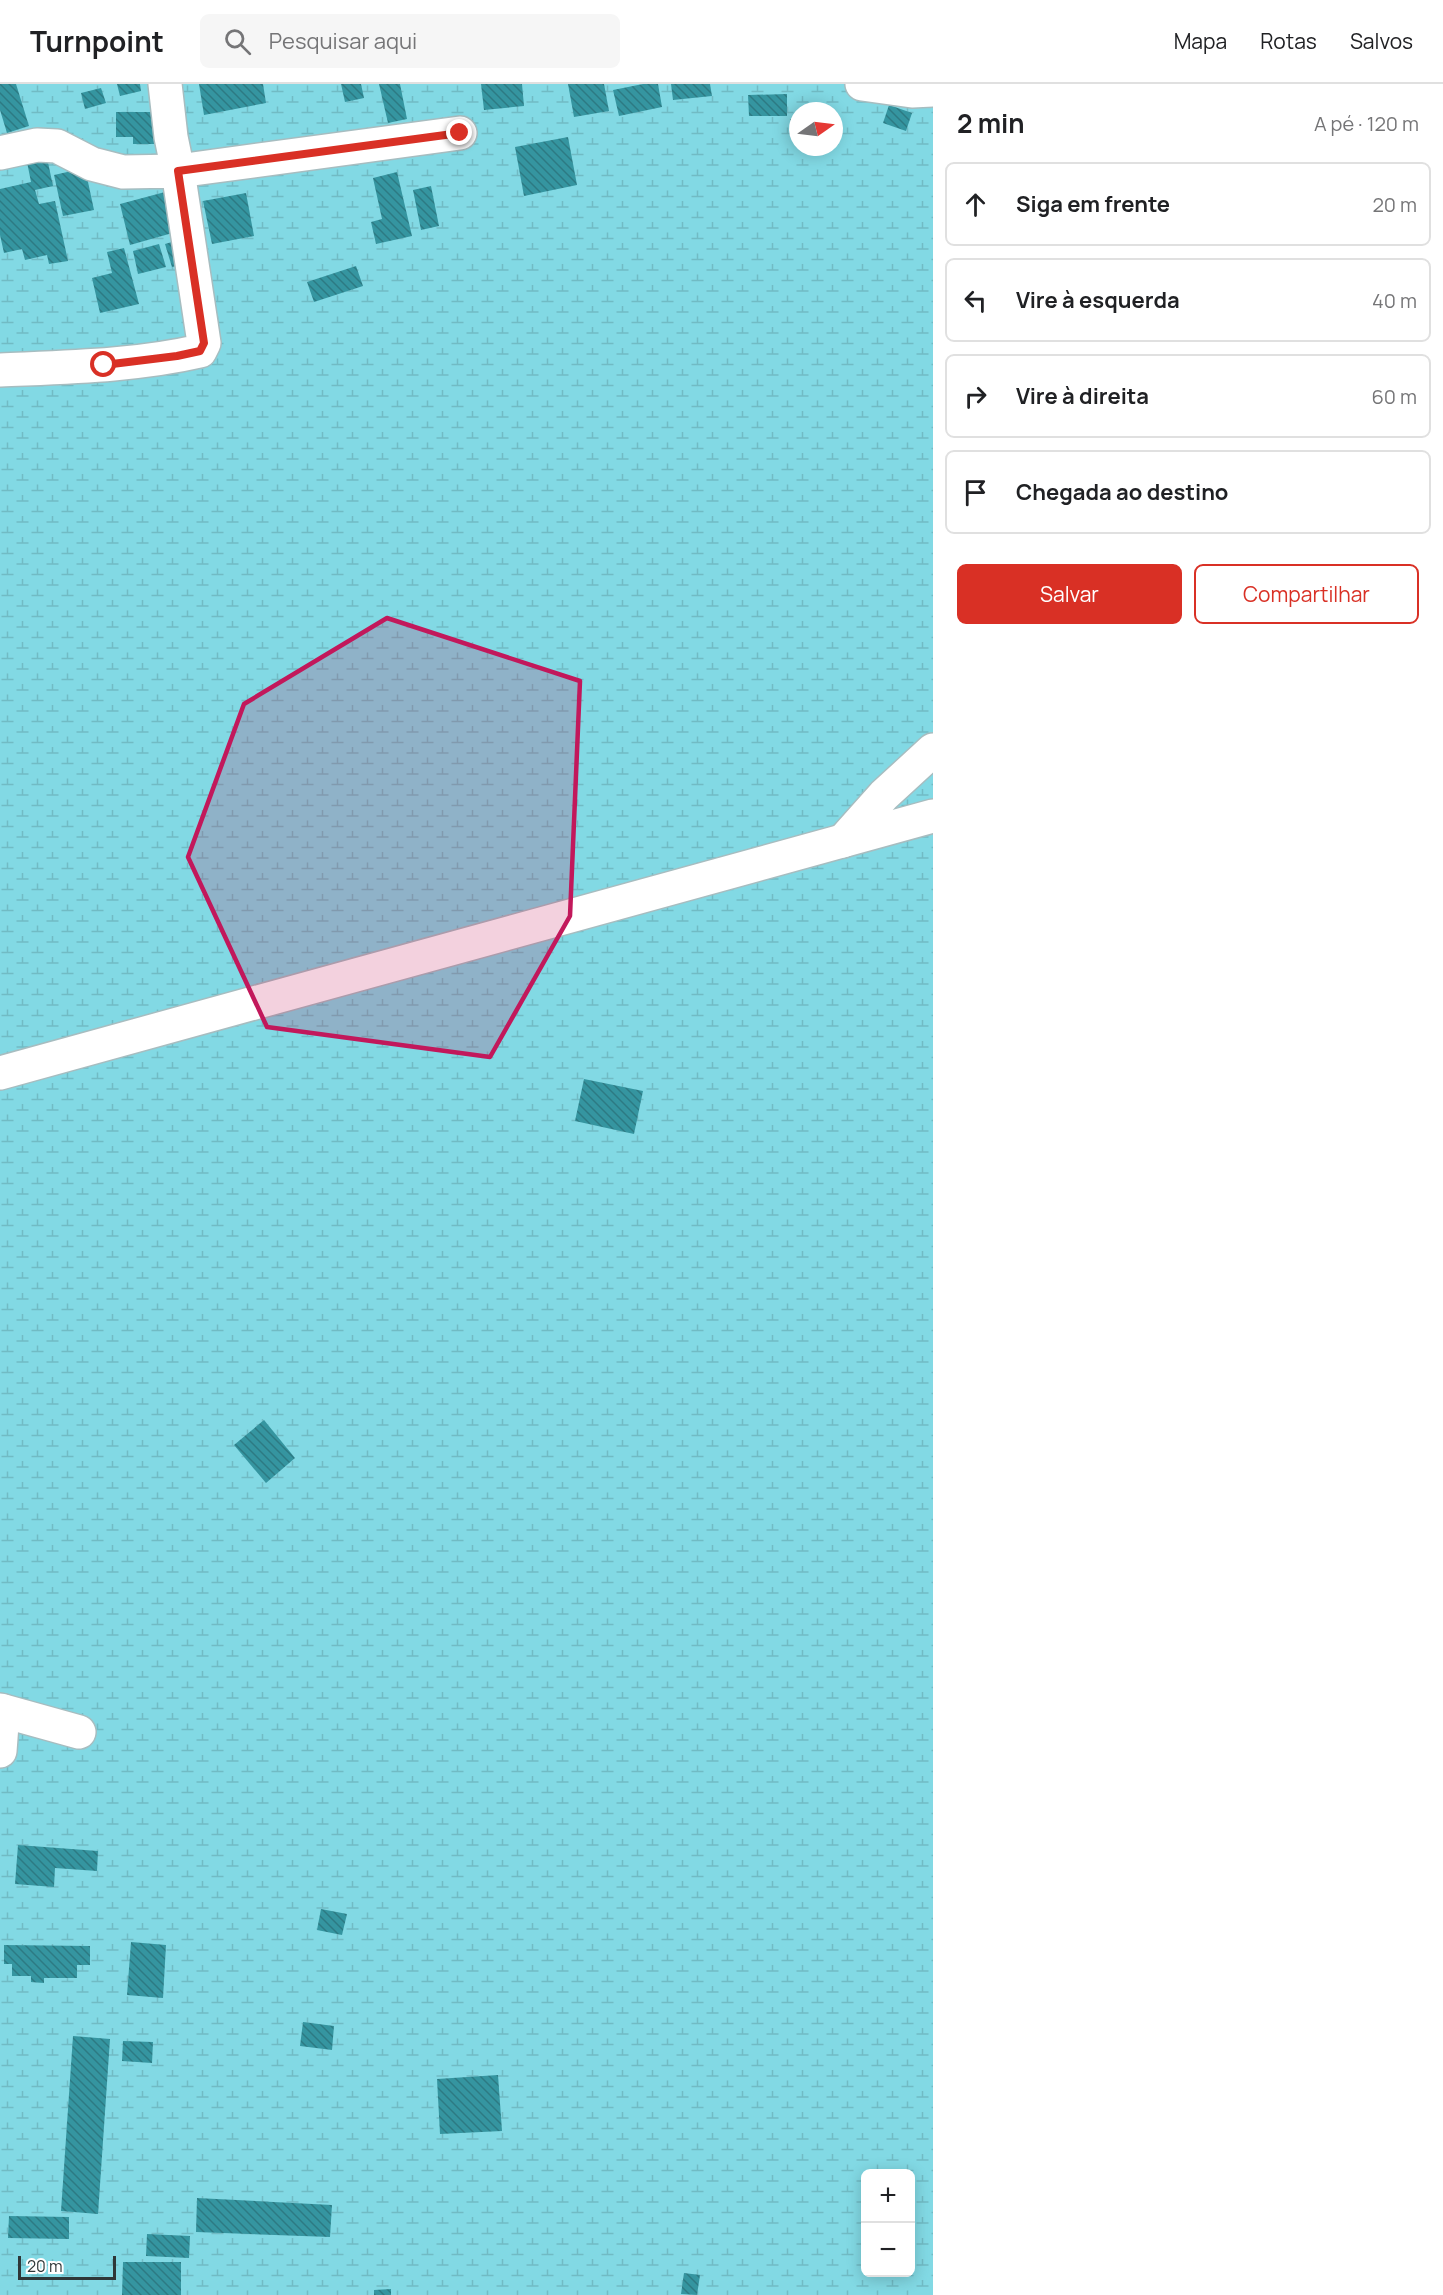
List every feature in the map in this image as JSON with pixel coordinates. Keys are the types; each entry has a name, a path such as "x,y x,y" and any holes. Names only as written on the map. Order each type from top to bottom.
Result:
{"street":[{"path":"0,370 104,365 200,351 204,343 171,137 165,84"},
{"path":"862,84 912,91 933,90"},
{"path":"0,153 37,145 57,146 92,164 123,172 178,171 460,133"},
{"path":"843,841 884,795 933,750"},
{"path":"0,1073 933,816"},
{"path":"0,1751 1,1710 79,1732"}],"highlighted area":[{"path":"387,618 580,681 570,916 490,1057 267,1027 188,857 244,704"}],"green space":[{"path":"0,84 933,84 933,2295 0,2295"}],"building":[{"path":"0,84 16,84 29,126 7,133 0,110"},
{"path":"117,84 140,84 141,91 120,96"},
{"path":"199,84 263,84 266,103 204,115"},
{"path":"341,84 361,84 364,98 345,102"},
{"path":"379,84 400,84 407,119 388,123"},
{"path":"481,84 522,84 524,106 484,110"},
{"path":"568,84 604,84 609,111 574,117"},
{"path":"643,84 658,84 662,107 619,116 613,90"},
{"path":"671,84 710,84 712,96 673,100"},
{"path":"101,88 106,103 85,109 81,93"},
{"path":"787,94 787,116 749,116 748,95"},
{"path":"889,105 912,113 906,131 883,123"},
{"path":"116,112 156,112 163,144 133,144 133,137 116,137"},
{"path":"568,137 577,185 524,196 515,147"},
{"path":"46,153 53,186 35,190 39,204 55,201 68,261 49,264 47,255 25,260 22,249 4,253 0,235 0,189 31,182 26,157"},
{"path":"85,168 94,210 63,216 54,175"},
{"path":"397,172 412,236 376,244 371,222 382,219 373,178"},
{"path":"431,186 439,226 421,230 413,190"},
{"path":"165,192 176,232 130,245 120,204"},
{"path":"246,193 254,236 212,244 203,201"},
{"path":"182,239 188,263 172,267 165,244"},
{"path":"159,244 166,267 138,274 133,251"},
{"path":"124,248 139,304 100,313 92,278 112,273 107,252"},
{"path":"356,266 363,286 314,302 307,282"},
{"path":"584,1079 643,1091 634,1134 575,1121"},
{"path":"264,1420 295,1458 266,1483 234,1445"},
{"path":"18,1845 98,1851 97,1871 55,1868 54,1887 15,1884"},
{"path":"321,1909 347,1914 342,1935 317,1930"},
{"path":"131,1942 166,1945 163,1998 127,1995"},
{"path":"4,1945 90,1946 90,1965 77,1965 77,1978 44,1978 44,1983 31,1982 31,1976 12,1976 12,1964 4,1964"},
{"path":"303,2022 334,2026 332,2050 300,2046"},
{"path":"73,2036 110,2039 98,2214 61,2211"},
{"path":"123,2041 153,2042 152,2063 122,2061"},
{"path":"498,2075 502,2131 440,2134 437,2079"},
{"path":"197,2198 332,2205 330,2237 196,2232"},
{"path":"9,2216 69,2217 69,2239 8,2238"},
{"path":"147,2234 190,2236 189,2258 146,2256"},
{"path":"123,2262 181,2262 181,2295 122,2295"},
{"path":"684,2273 700,2275 697,2295 681,2294"},
{"path":"391,2289 391,2295 374,2295 374,2290"}],"route":[{"path":"104,365 200,351 204,343 178,171 460,133"}]}
